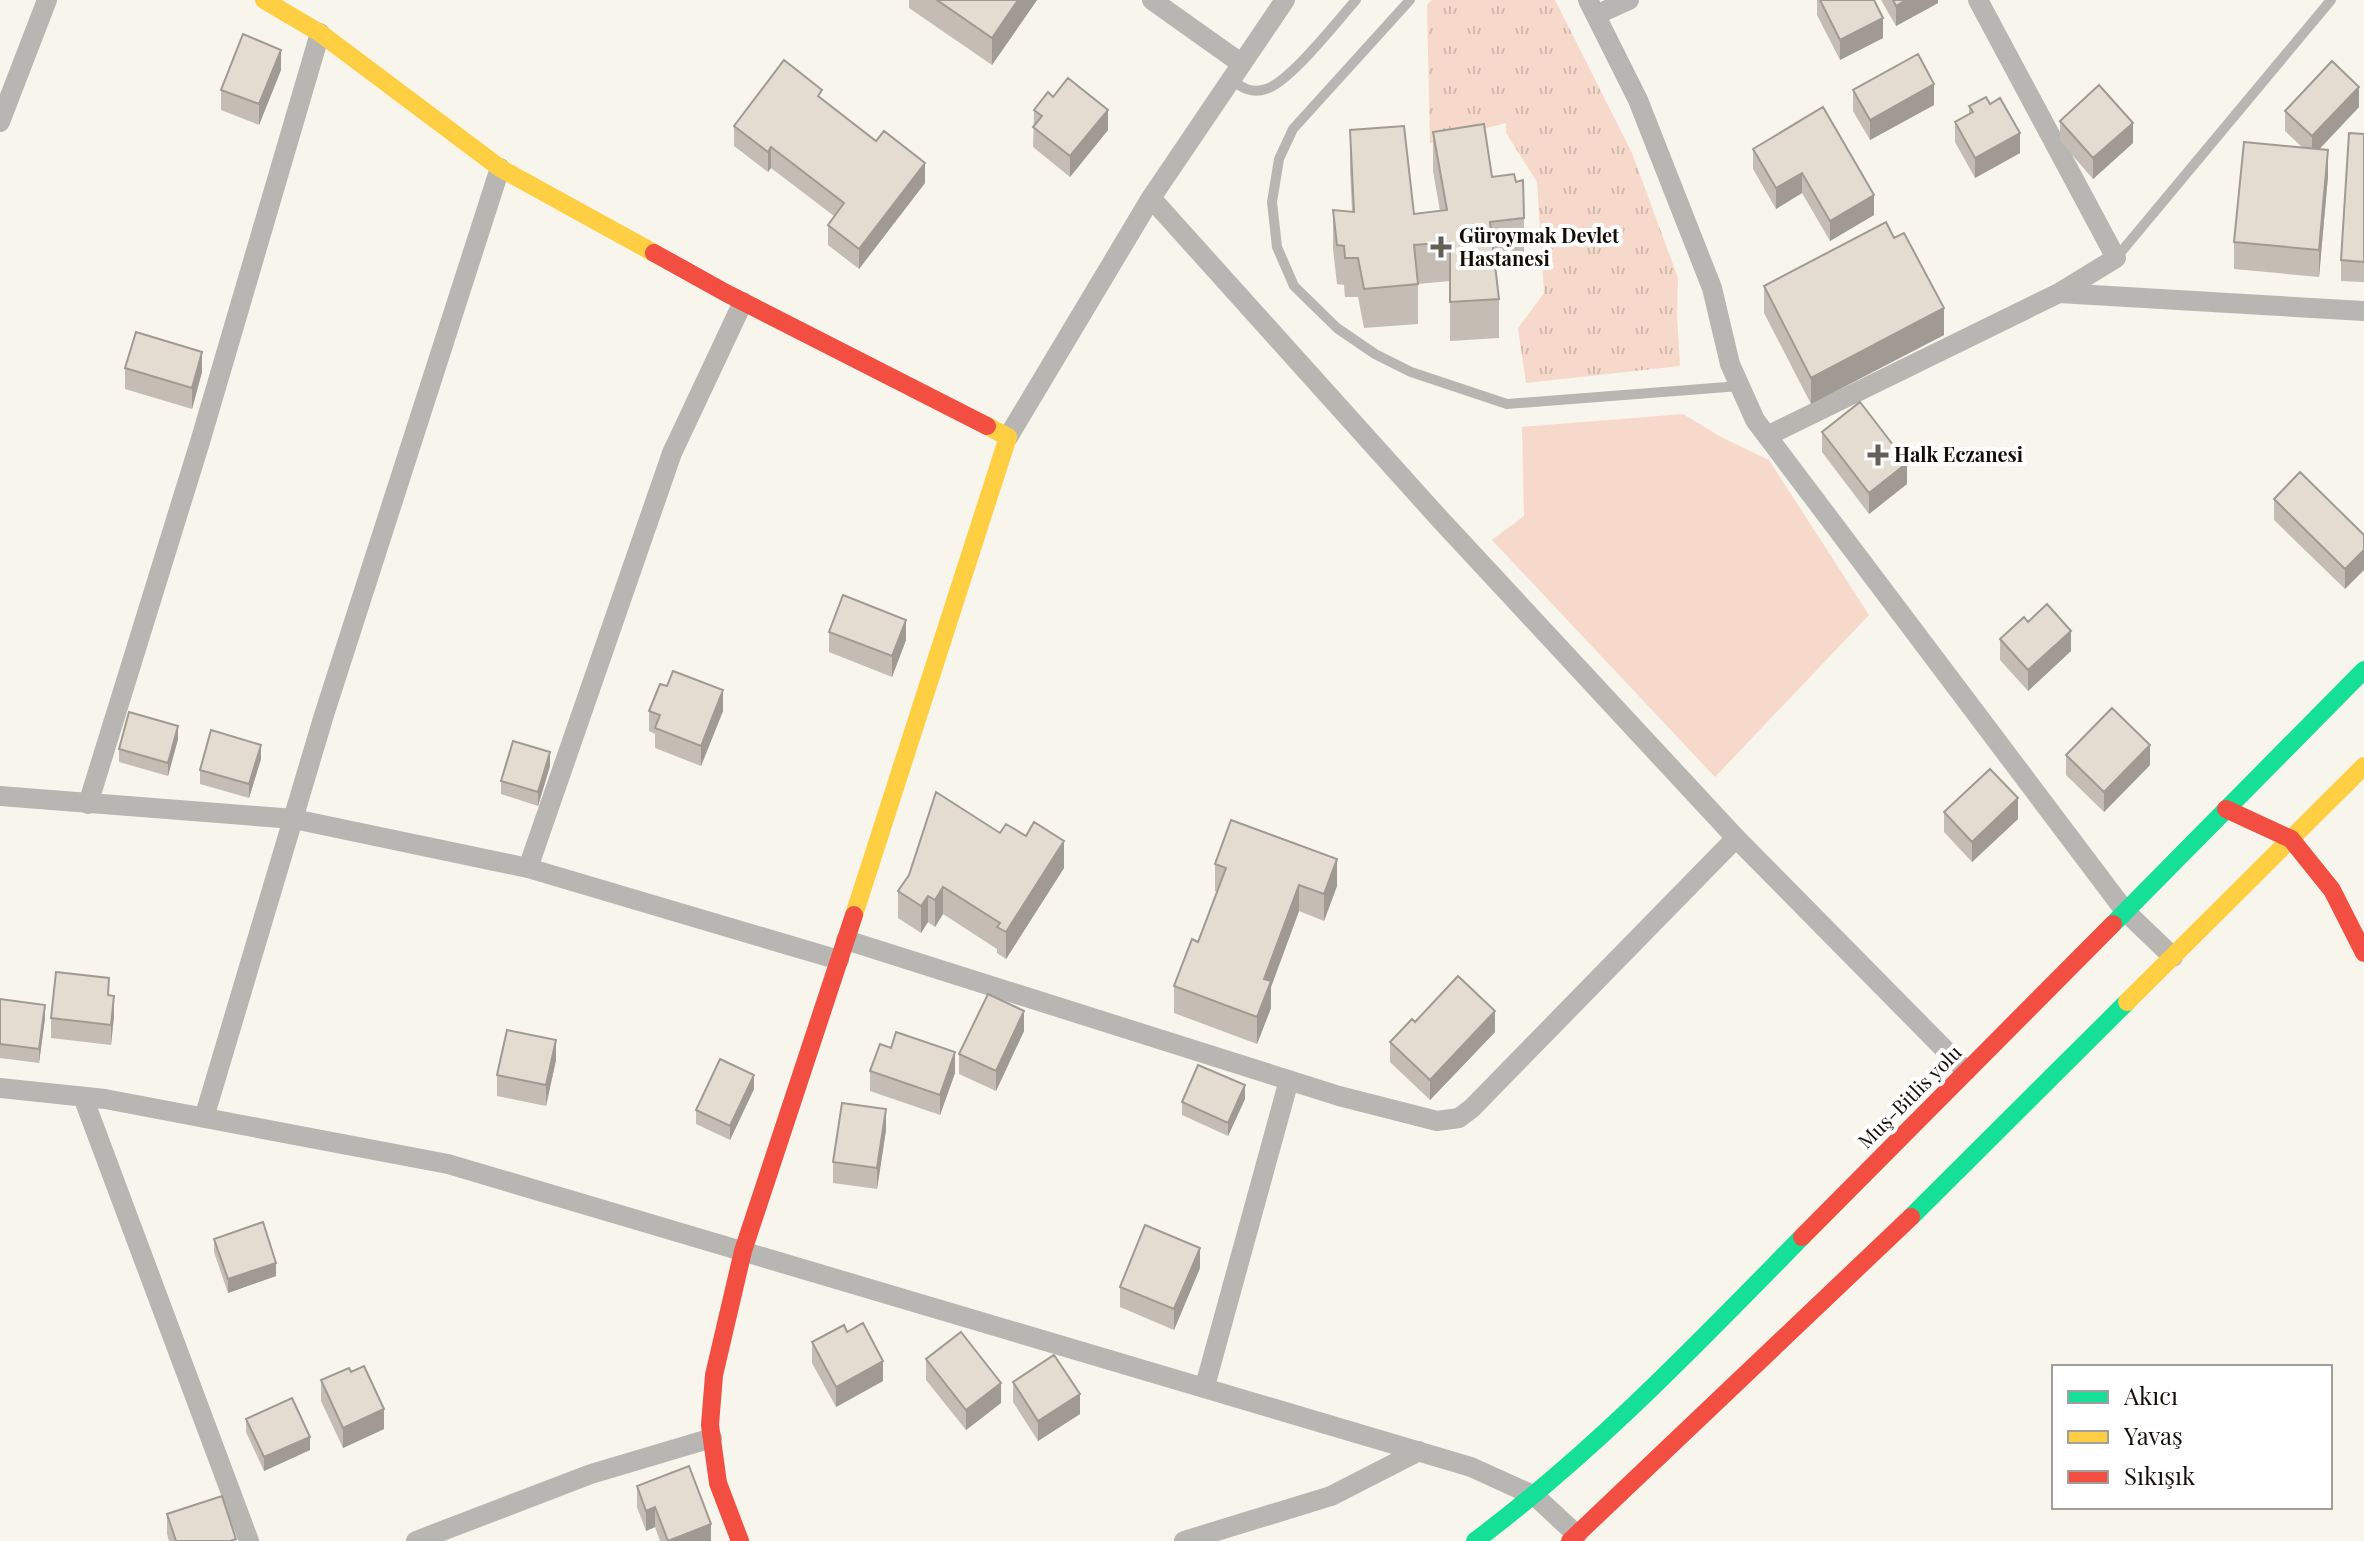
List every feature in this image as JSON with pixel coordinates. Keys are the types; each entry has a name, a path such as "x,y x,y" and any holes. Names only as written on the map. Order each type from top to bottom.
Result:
{"main road":[{"path":"264,0 320,33 500,168 743,302 1008,437 743,1251 714,1375 710,1425 718,1483 740,1541"},
{"name":"Muş-Bitlis yolu","path":"1475,1541 1535,1496 1699,1342 2364,670"},
{"path":"1574,1538 1853,1275 2364,766"},
{"path":"2226,809 2291,839 2332,890 2364,953"}],"street":[{"path":"0,122 47,0"},
{"path":"1152,0 1237,72"},
{"path":"1008,437 1151,198 1285,0"},
{"path":"1629,0 1592,8 1638,100 1706,274 1730,364 1755,420 2125,911 2173,957"},
{"path":"1767,436 2059,293 2116,258 1978,0"},
{"path":"88,804 200,442 320,33"},
{"path":"204,1118 294,819 500,168"},
{"path":"1151,198 1438,517 1736,838 1966,1071"},
{"path":"2059,293 2364,311"},
{"path":"528,868 672,453 743,302"},
{"path":"0,796 294,819 528,868 839,960"},
{"path":"846,940 1289,1080 1437,1121 1459,1118 1472,1108 1736,838"},
{"path":"1205,1386 1289,1080"},
{"path":"0,1088 83,1097 448,1164 1471,1467 1535,1496 1574,1538"},
{"path":"83,1097 249,1541"},
{"path":"416,1541 591,1474 712,1438"},
{"path":"1184,1541 1331,1496 1419,1451"}],"lane":[{"path":"1237,72 1246,90 1257,91 1276,85 1356,0"},
{"path":"1410,0 1293,129 1279,159 1272,202 1277,247 1294,286 1337,328 1375,354 1411,372 1507,404 1740,386"},
{"path":"2116,258 2331,0"}],"green space":[{"path":"1432,0 1555,0 1632,153 1678,278 1680,366 1526,383 1518,328 1544,293 1537,182 1506,133 1506,123 1479,130 1479,139 1430,143 1427,5"},
{"path":"1683,414 1769,460 1869,615 1715,777 1492,540 1524,516 1522,427"}],"building":[{"path":"937,0 1018,0 992,38"},
{"path":"1820,0 1874,0 1883,18 1840,40"},
{"path":"243,34 281,50 259,104 221,90"},
{"path":"1918,54 1934,84 1870,120 1853,90"},
{"path":"784,60 822,90 818,96 876,141 884,131 925,163 859,249 828,225 844,203 771,147 768,152 734,126"},
{"path":"2332,61 2359,87 2312,136 2285,111"},
{"path":"1068,78 1108,110 1070,156 1033,127 1042,116 1034,110 1048,92 1053,97"},
{"path":"2099,85 2133,123 2093,158 2060,121"},
{"path":"1986,97 1990,104 2000,98 2020,133 1975,158 1955,122 1973,112 1969,106"},
{"path":"1823,107 1874,195 1830,221 1802,173 1776,188 1753,149"},
{"path":"1484,124 1492,177 1514,174 1516,182 1523,180 1524,218 1490,222 1499,299 1450,302 1450,242 1414,245 1418,284 1364,289 1358,258 1345,258 1344,246 1337,245 1333,210 1354,212 1350,130 1404,126 1414,214 1447,210 1433,132"},
{"path":"2349,133 2364,134 2364,262 2341,260"},
{"path":"2244,142 2328,150 2319,250 2234,242"},
{"path":"1886,222 1894,238 1904,233 1944,308 1811,378 1764,286"},
{"path":"136,332 202,352 192,388 125,368"},
{"path":"1860,402 1907,463 1869,493 1822,432"},
{"path":"2300,472 2364,535 2364,550 2345,569 2274,499"},
{"path":"843,595 906,620 892,656 829,632"},
{"path":"2047,604 2071,631 2028,670 2000,639 2024,617 2028,622"},
{"path":"673,671 723,690 701,746 655,728 660,715 649,711 660,684 667,686"},
{"path":"2112,708 2150,745 2104,792 2066,755"},
{"path":"129,712 178,726 168,763 119,749"},
{"path":"211,730 261,745 249,784 200,770"},
{"path":"513,741 550,752 538,792 501,781"},
{"path":"1990,769 2018,798 1972,842 1944,812"},
{"path":"936,792 1000,833 1006,824 1026,836 1034,822 1064,841 1006,932 997,927 1000,923 943,887 935,900 928,896 921,906 898,891 909,875"},
{"path":"1231,820 1337,859 1324,894 1299,885 1264,979 1271,981 1257,1017 1174,986 1192,939 1198,942 1226,868 1215,864"},
{"path":"56,972 109,978 108,995 114,996 111,1025 51,1018"},
{"path":"1458,976 1495,1011 1430,1080 1390,1042 1412,1019 1415,1022"},
{"path":"988,994 1024,1011 996,1071 959,1054"},
{"path":"0,999 45,1005 39,1049 0,1044"},
{"path":"507,1030 556,1040 546,1085 497,1075"},
{"path":"896,1032 955,1052 940,1095 870,1071 880,1044 891,1048"},
{"path":"720,1059 754,1075 730,1126 696,1110"},
{"path":"1198,1065 1245,1085 1228,1123 1182,1102"},
{"path":"842,1103 886,1109 877,1168 833,1162"},
{"path":"263,1222 276,1263 228,1279 214,1239"},
{"path":"1145,1225 1200,1248 1174,1309 1120,1287"},
{"path":"863,1323 883,1361 836,1387 812,1342 844,1325 847,1332"},
{"path":"961,1332 1001,1383 966,1410 926,1359"},
{"path":"1054,1355 1080,1394 1038,1421 1013,1382"},
{"path":"364,1366 384,1409 343,1428 321,1380 349,1368 351,1372"},
{"path":"292,1398 310,1437 264,1457 246,1419"},
{"path":"689,1466 711,1524 668,1541 655,1507 646,1511 637,1486"},
{"path":"222,1496 236,1539 176,1541 167,1514"}],"traffic: fast":[{"path":"2113,924 2364,670"},
{"path":"1911,1217 2127,1002"},
{"path":"1475,1541 1603,1434 1802,1237"}],"traffic: slow":[{"path":"264,0 320,33 500,168 654,253"},
{"path":"854,915 1008,437 987,426"},
{"path":"2127,1002 2364,766"}],"traffic: jam":[{"path":"654,253 987,426"},
{"path":"2226,809 2291,839 2332,890 2364,953"},
{"path":"740,1541 718,1483 710,1425 714,1375 743,1251 854,915"},
{"path":"1802,1237 2113,924"},
{"path":"1570,1541 1911,1217"}],"place":[{"name":"Güroymak Devlet Hastanesi","path":"1441,247"},
{"name":"Halk Eczanesi","path":"1878,455"}]}
